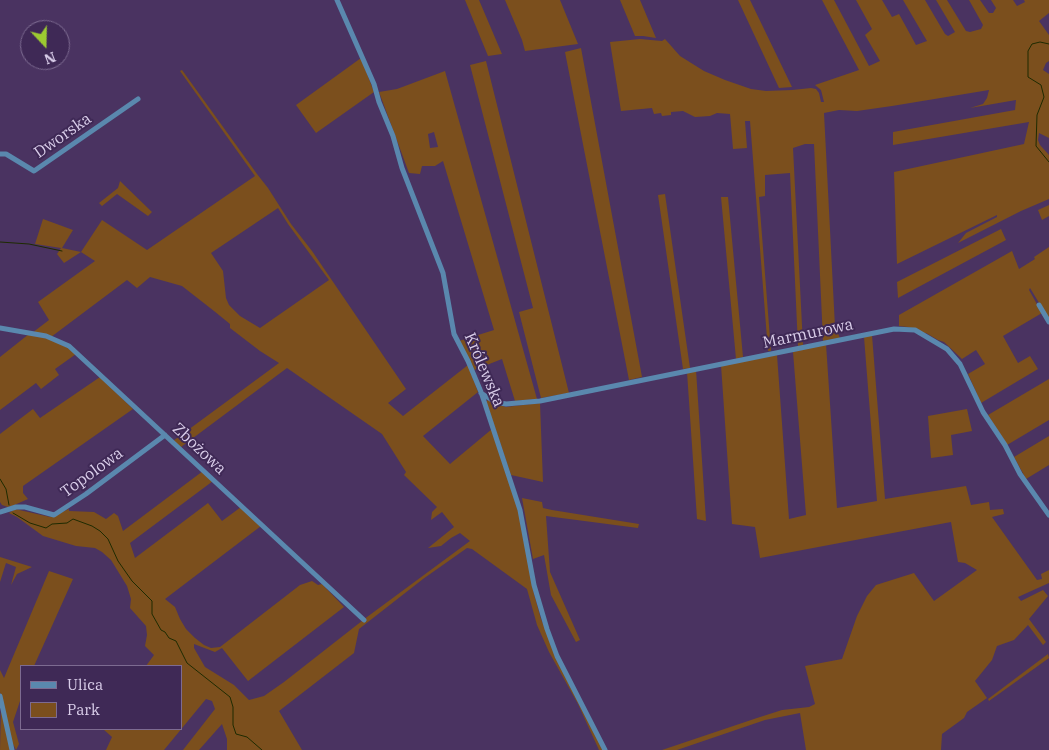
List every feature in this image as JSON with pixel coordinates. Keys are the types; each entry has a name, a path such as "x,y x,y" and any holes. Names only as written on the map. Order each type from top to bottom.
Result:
{"street":[{"name":"Królewska","path":"337,0 374,84 402,168 443,273 454,334 481,392 520,510 534,585 547,629 557,656 592,720 605,750"},
{"name":"Dworska","path":"0,154 6,154 34,172 138,99"},
{"path":"1039,305 1049,322"},
{"name":"Zbożowa","path":"0,328 46,336 69,346 364,620"},
{"name":"Marmurowa","path":"481,392 495,402 506,404 540,401 894,329 915,330 947,349 960,364 967,375 983,412 1005,445 1020,474 1049,515"},
{"name":"Topolowa","path":"0,512 16,507 25,507 54,515 86,494 165,435"},
{"path":"0,696 12,750"}],"green space":[{"path":"465,0 479,0 502,54 488,56"},
{"path":"505,0 560,0 578,44 525,51"},
{"path":"620,0 640,0 656,38 635,36"},
{"path":"738,0 750,0 792,87 779,88"},
{"path":"822,0 834,0 869,66 880,61 865,35 872,29 856,0 882,0 892,17 899,14 916,45 927,41 903,0 925,0 948,36 955,32 936,0 947,0 966,31 970,32 981,29 983,25 969,0 980,0 989,13 993,13 996,8 991,0 1013,0 1017,6 1025,2 1024,0 1049,0 1049,13 1039,21 1049,35 1049,61 1043,70 1049,74 1049,138 1039,133 1038,140 1049,155 1049,199 958,243 966,233 997,217 997,215 897,264 894,172 1024,144 1029,122 893,145 893,132 1015,110 1016,100 970,108 983,104 989,90 857,111 839,110 824,113 835,327 840,338 823,341 814,144 805,144 793,148 803,345 798,346 790,173 765,175 765,196 759,197 771,351 768,351 750,121 745,121 747,148 733,149 730,114 717,113 710,116 695,117 683,111 671,112 671,115 662,116 661,113 654,114 652,108 621,111 610,42 640,39 662,41 665,39 680,56 704,71 725,80 751,89 766,91 816,89 821,102 824,102 821,90 815,85 859,70"},
{"path":"581,48 642,377 629,380 565,52"},
{"path":"361,58 374,92 316,133 296,105"},
{"path":"486,61 569,393 541,398 519,312 533,308 470,65"},
{"path":"182,70 268,188 406,389 388,403 403,416 468,365 478,392 423,436 450,464 492,429 519,511 534,594 541,619 558,659 603,750 599,750 578,704 549,652 537,625 527,589 472,549 467,548 423,579 359,629 354,653 279,711 302,750 227,750 227,739 222,724 199,750 183,750 215,709 212,701 206,699 182,728 182,665 147,665 154,655 145,646 146,626 130,608 131,599 127,586 111,560 95,548 76,546 43,536 9,513 15,509 50,517 69,509 69,511 94,512 106,519 114,513 118,516 123,531 203,471 213,481 130,543 135,558 208,503 222,521 241,507 261,526 165,599 175,607 186,629 195,638 211,648 220,647 300,585 312,581 318,585 322,584 344,607 248,681 222,648 215,652 194,644 194,648 205,667 234,685 249,700 264,696 284,682 367,617 470,541 460,533 441,546 428,548 454,527 442,512 431,520 432,512 437,507 404,475 406,472 382,434 287,368 181,447 173,441 279,363 230,328 230,324 182,286 150,277 137,288 127,280 51,337 32,333 49,320 38,302 95,261 81,252 102,220 147,250 255,176 180,71","holes":["278,208 329,280 260,328 240,316 229,305 226,298 223,271 211,253"]},
{"path":"445,71 537,399 515,401 502,359 474,370 459,341 494,330 443,161 435,166 422,166 420,174 409,173 379,92 397,89","holes":["434,132 438,147 430,148 428,134"]},
{"path":"120,181 152,212 148,216 117,194 102,206 99,203 118,188"},
{"path":"665,194 690,368 683,369 658,195"},
{"path":"721,197 728,197 743,357 736,359"},
{"path":"1049,205 1049,216 1042,220 1038,210"},
{"path":"43,219 73,230 62,248 81,252 64,263 57,254 61,248 35,244"},
{"path":"1001,229 1006,240 898,298 897,282"},
{"path":"1049,247 1049,319 1030,288 1029,290 1042,313 1003,336 1018,363 1030,356 1038,369 981,403 968,374 985,364 976,350 962,359 944,342 926,333 899,326 899,315 1012,251 1019,269"},
{"path":"29,334 50,339 76,354 55,369 59,375 41,389 36,383 0,410 0,357"},
{"path":"872,335 885,499 966,486 971,505 989,502 990,510 1003,509 1004,514 992,517 1037,580 1042,579 1041,574 1049,570 1049,583 1018,597 1021,601 1043,590 1048,596 1029,619 1046,642 1043,645 1028,625 1014,640 997,646 992,660 975,681 987,698 967,712 964,718 942,734 941,750 806,750 800,713 765,720 677,750 662,750 782,710 809,707 815,704 805,666 842,659 857,616 867,596 876,585 914,573 934,601 977,570 965,563 958,562 951,522 760,558 755,527 732,524 721,365 777,355 789,519 806,515 793,352 826,344 837,508 877,501 864,337"},
{"path":"696,370 706,521 697,519 687,372"},
{"path":"100,377 133,409 23,486 23,493 28,499 8,507 2,505 0,502 0,434 33,409 40,418"},
{"path":"1049,379 1049,420 1007,445 988,415"},
{"path":"489,400 506,407 540,403 543,482 511,475 486,401"},
{"path":"967,409 972,431 951,435 953,455 931,458 928,416"},
{"path":"1049,436 1049,465 1026,479 1014,457"},
{"path":"522,498 542,502 543,508 552,510 639,524 638,528 546,516 550,572 580,640 576,642 551,595 544,555 533,559"},
{"path":"0,557 32,567 17,574 11,585 16,567 6,563 0,582"},
{"path":"49,571 73,579 34,665 20,665 20,701 13,722 19,744 16,750 12,742 0,692 0,670 4,678"},
{"path":"1048,654 1049,658 989,701 988,699"},
{"path":"1,707 11,750 0,750"},
{"path":"104,730 180,730 164,750 106,750 112,737"}],"waterway":[{"path":"1049,44 1040,42 1032,44 1028,51 1028,77 1041,85 1044,97 1037,115 1036,146 1049,162"},
{"path":"0,242 29,244 62,251"},
{"path":"0,479 6,489 9,505"},
{"path":"13,513 30,523 46,528 52,524 67,523 73,519 100,531 108,539 118,561 132,581 152,601 152,614 161,630 169,638 176,641 187,663 230,697 233,707 233,725 236,734 247,737 262,750"}]}
